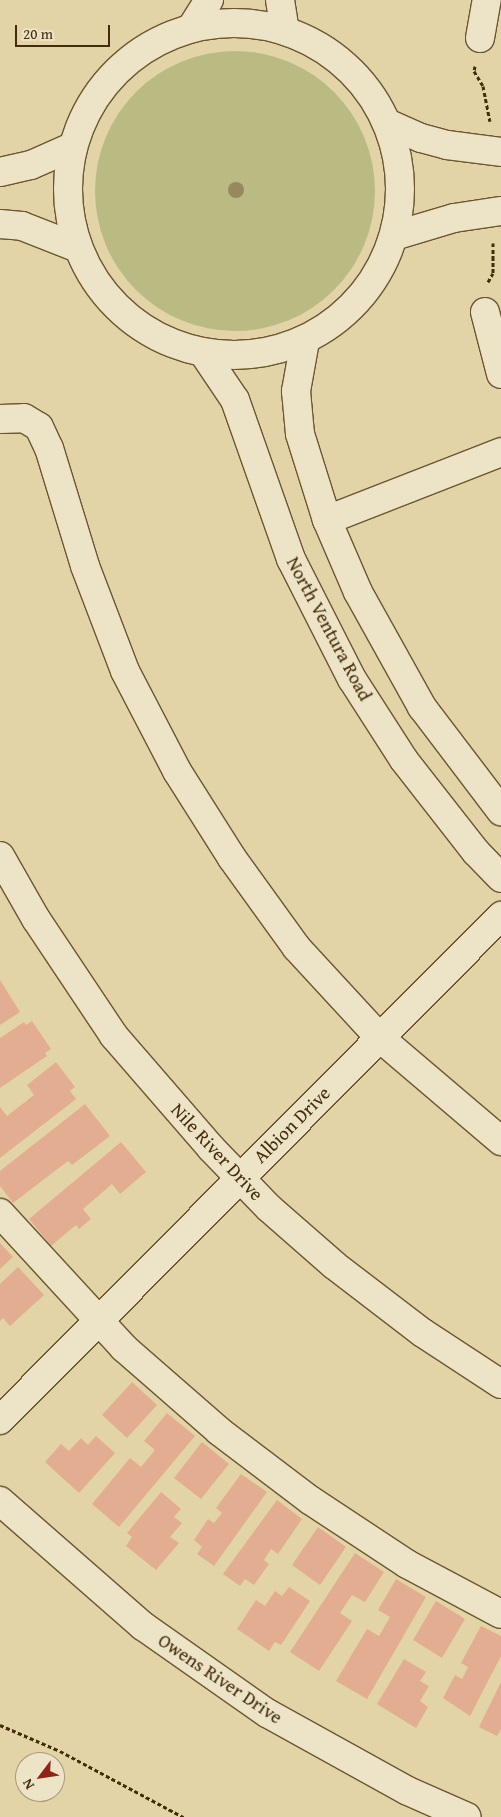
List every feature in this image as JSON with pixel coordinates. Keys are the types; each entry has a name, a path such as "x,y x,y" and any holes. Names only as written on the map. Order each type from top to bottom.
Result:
{"street":[{"path":"192,27 209,0"},
{"path":"280,0 285,30"},
{"path":"480,38 487,0"},
{"path":"239,22 285,30 327,51 362,82 388,123 399,163 401,200 397,235 376,278 345,315 305,341 272,353 238,357 204,354 151,334 107,297 78,248 69,213 72,147 89,106 116,70 151,44 192,27 239,22"},
{"path":"388,123 421,138 447,145 501,152"},
{"path":"0,172 31,165 72,147"},
{"path":"397,235 454,218 501,211"},
{"path":"0,224 22,226 78,248"},
{"path":"485,312 501,374"},
{"path":"305,341 296,391 300,434 327,520 358,592 422,707 501,811"},
{"name":"North Ventura Road","path":"204,354 235,400 291,559 352,679 404,760 476,852 501,878"},
{"path":"0,419 24,418 39,427 49,448 85,566 125,672 177,771 232,858 297,948 380,1038 501,1141"},
{"path":"327,520 501,452"},
{"name":"Nile River Drive","path":"0,856 36,919 114,1036 240,1178 334,1264 423,1333 501,1384"},
{"name":"Albion Drive","path":"0,1420 501,916"},
{"path":"0,1213 98,1321 219,1431 310,1500 407,1564 501,1614"},
{"name":"Owens River Drive","path":"0,1501 144,1626 266,1713 408,1791 467,1817"}],"path":[{"path":"480,38 474,71 483,86 490,122"},
{"path":"485,312 485,287 493,273 493,237"},
{"path":"0,1725 60,1751 183,1817"}],"green space":[{"path":"235,51 262,54 289,62 313,75 334,92 351,113 364,137 372,164 375,191 372,218 364,245 351,269 334,290 313,307 289,320 262,328 235,331 208,328 181,320 157,307 136,290 119,269 106,245 98,218 95,191 98,164 106,137 119,113 136,92 157,75 181,62 208,54"}],"building":[{"path":"0,980 20,1012 0,1025"},
{"path":"32,1021 51,1049 45,1053 47,1056 0,1088 0,1038 24,1022 26,1025"},
{"path":"56,1062 75,1087 70,1091 76,1099 0,1158 0,1107 7,1116 34,1095 27,1085"},
{"path":"85,1104 110,1136 72,1165 68,1161 13,1203 0,1186 0,1171"},
{"path":"121,1142 146,1172 120,1194 112,1184 83,1209 91,1219 79,1229 76,1225 51,1246 29,1219"},
{"path":"0,1243 13,1257 0,1269"},
{"path":"18,1267 44,1295 10,1326 3,1318 0,1321 0,1284"},
{"path":"132,1382 157,1405 127,1438 102,1415"},
{"path":"167,1413 195,1436 119,1527 92,1504 130,1458 141,1467 155,1450 144,1441"},
{"path":"96,1436 115,1453 79,1493 45,1462 61,1444 69,1451 81,1438 88,1445"},
{"path":"202,1442 229,1464 201,1499 174,1478"},
{"path":"241,1474 267,1492 214,1566 197,1554 202,1547 194,1540 208,1519 214,1523 222,1513 216,1508"},
{"path":"161,1492 181,1509 174,1517 182,1523 170,1537 179,1543 156,1570 126,1546 132,1537 127,1533"},
{"path":"277,1500 302,1519 278,1554 271,1549 264,1560 269,1564 254,1585 245,1579 240,1586 223,1574"},
{"path":"318,1527 346,1547 320,1585 292,1565"},
{"path":"355,1553 384,1572 365,1602 352,1595 340,1613 352,1621 319,1671 290,1652"},
{"path":"396,1579 426,1597 367,1699 336,1681 367,1629 379,1636 390,1617 378,1610"},
{"path":"289,1587 310,1601 281,1645 275,1642 269,1651 237,1629 256,1600 265,1606 275,1591 282,1596"},
{"path":"436,1601 465,1619 442,1658 413,1640"},
{"path":"481,1626 501,1636 501,1656 470,1716 443,1698 455,1675 462,1679 468,1667 461,1663"},
{"path":"404,1659 426,1672 420,1681 429,1686 420,1701 428,1707 416,1728 377,1704"},
{"path":"501,1682 501,1729 497,1736 479,1727"}]}
